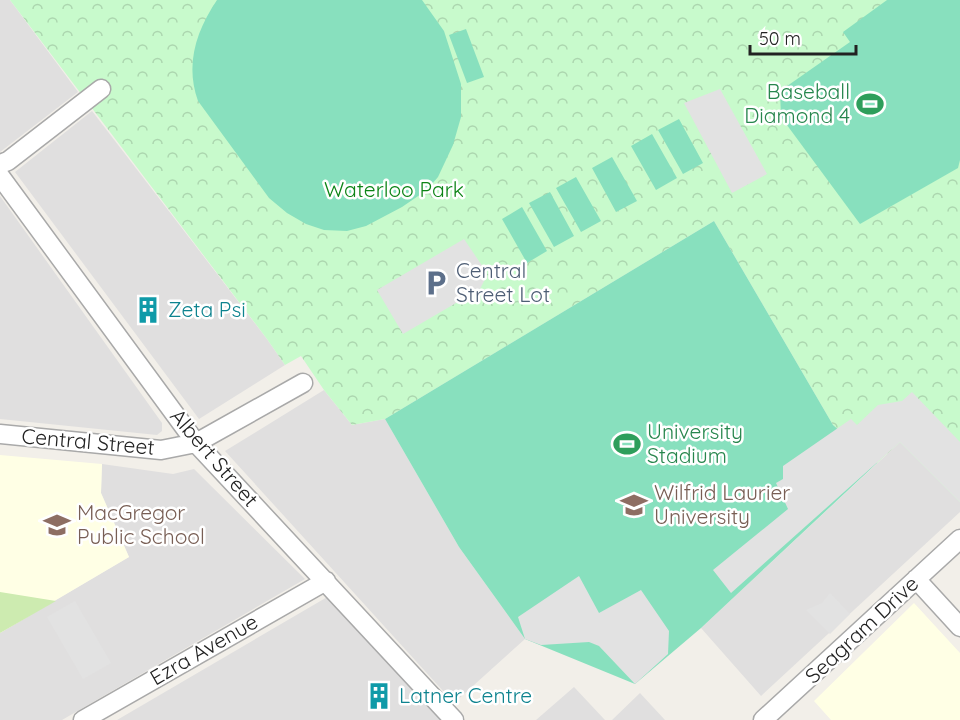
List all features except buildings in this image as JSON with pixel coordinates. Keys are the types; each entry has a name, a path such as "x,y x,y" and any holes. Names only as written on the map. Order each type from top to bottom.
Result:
{"street":[{"path":"0,164 8,161 100,89"},
{"name":"Albert Street","path":"0,176 196,443 454,720"},
{"name":"Central Street","path":"0,434 161,450 196,443 303,383"},
{"name":"Seagram Drive","path":"763,720 960,539"},
{"path":"916,579 960,627"},
{"name":"Ezra Avenue","path":"83,720 326,581"}],"shaded area":[{"path":"0,0 10,0 78,92 0,152"},
{"path":"720,89 767,174 732,193 684,103"},
{"path":"92,111 285,365 199,419 15,172"},
{"path":"0,196 162,423 162,431 157,435 0,419"},
{"name":"Central Street Lot","path":"464,239 485,270 486,277 480,289 403,334 377,290"},
{"path":"324,390 352,425 385,419 459,547 525,639 454,703 225,451"},
{"path":"912,392 960,442 960,502 900,442 731,593 713,570 788,509 776,483 783,479 783,466 851,419 857,425 878,405 902,401"},
{"path":"900,442 960,502 960,512 761,696 701,628"},
{"name":"MacGregor Public School","path":"0,455 102,464 101,493 129,557 0,633"},
{"path":"102,464 173,474 194,469 305,579 62,720 0,720 0,633 129,557 101,493"},
{"path":"579,576 599,613 641,590 669,631 668,654 635,684 599,646 589,642 541,645 525,639 518,617"},
{"path":"830,593 850,614 830,634 806,610 822,603"},
{"path":"329,596 445,720 117,720"},
{"path":"75,601 111,663 83,679 47,617"},
{"path":"914,603 960,653 960,720 831,720 814,701"},
{"path":"574,687 605,720 536,720"},
{"path":"640,693 665,720 612,720"}],"green space":[{"name":"Waterloo Park","path":"10,0 960,0 960,502 900,442 877,463 833,425 714,221 385,419 352,425 301,356 285,365"},
{"path":"217,0 422,0 444,31 461,84 461,117 453,145 438,177 427,190 402,207 366,226 347,231 324,230 306,224 287,213 269,198 198,101 194,88 193,61 198,36"},
{"name":"Baseball Diamond 4","path":"887,0 960,0 960,160 958,168 860,224 781,117 780,91 850,42 843,32"},
{"path":"466,29 484,77 467,83 449,35"},
{"path":"679,119 703,163 683,174 658,130"},
{"path":"652,134 677,178 656,190 631,146"},
{"path":"612,157 637,201 616,212 592,168"},
{"path":"576,177 601,221 581,232 556,188"},
{"path":"550,192 574,236 554,247 529,203"},
{"path":"522,207 547,251 527,263 502,219"},
{"name":"University Stadium","path":"714,221 833,425 877,463 701,628 635,684 525,639 459,547 385,419"},
{"path":"0,592 56,601 0,633"}],"place":[{"name":"Baseball Diamond 4","path":"870,104"},
{"name":"Central Street Lot","path":"436,283"},
{"name":"Zeta Psi","path":"148,310"},
{"name":"University Stadium","path":"627,444"},
{"name":"Wilfrid Laurier University","path":"634,505"},
{"name":"MacGregor Public School","path":"57,525"},
{"name":"Latner Centre","path":"379,696"}]}
